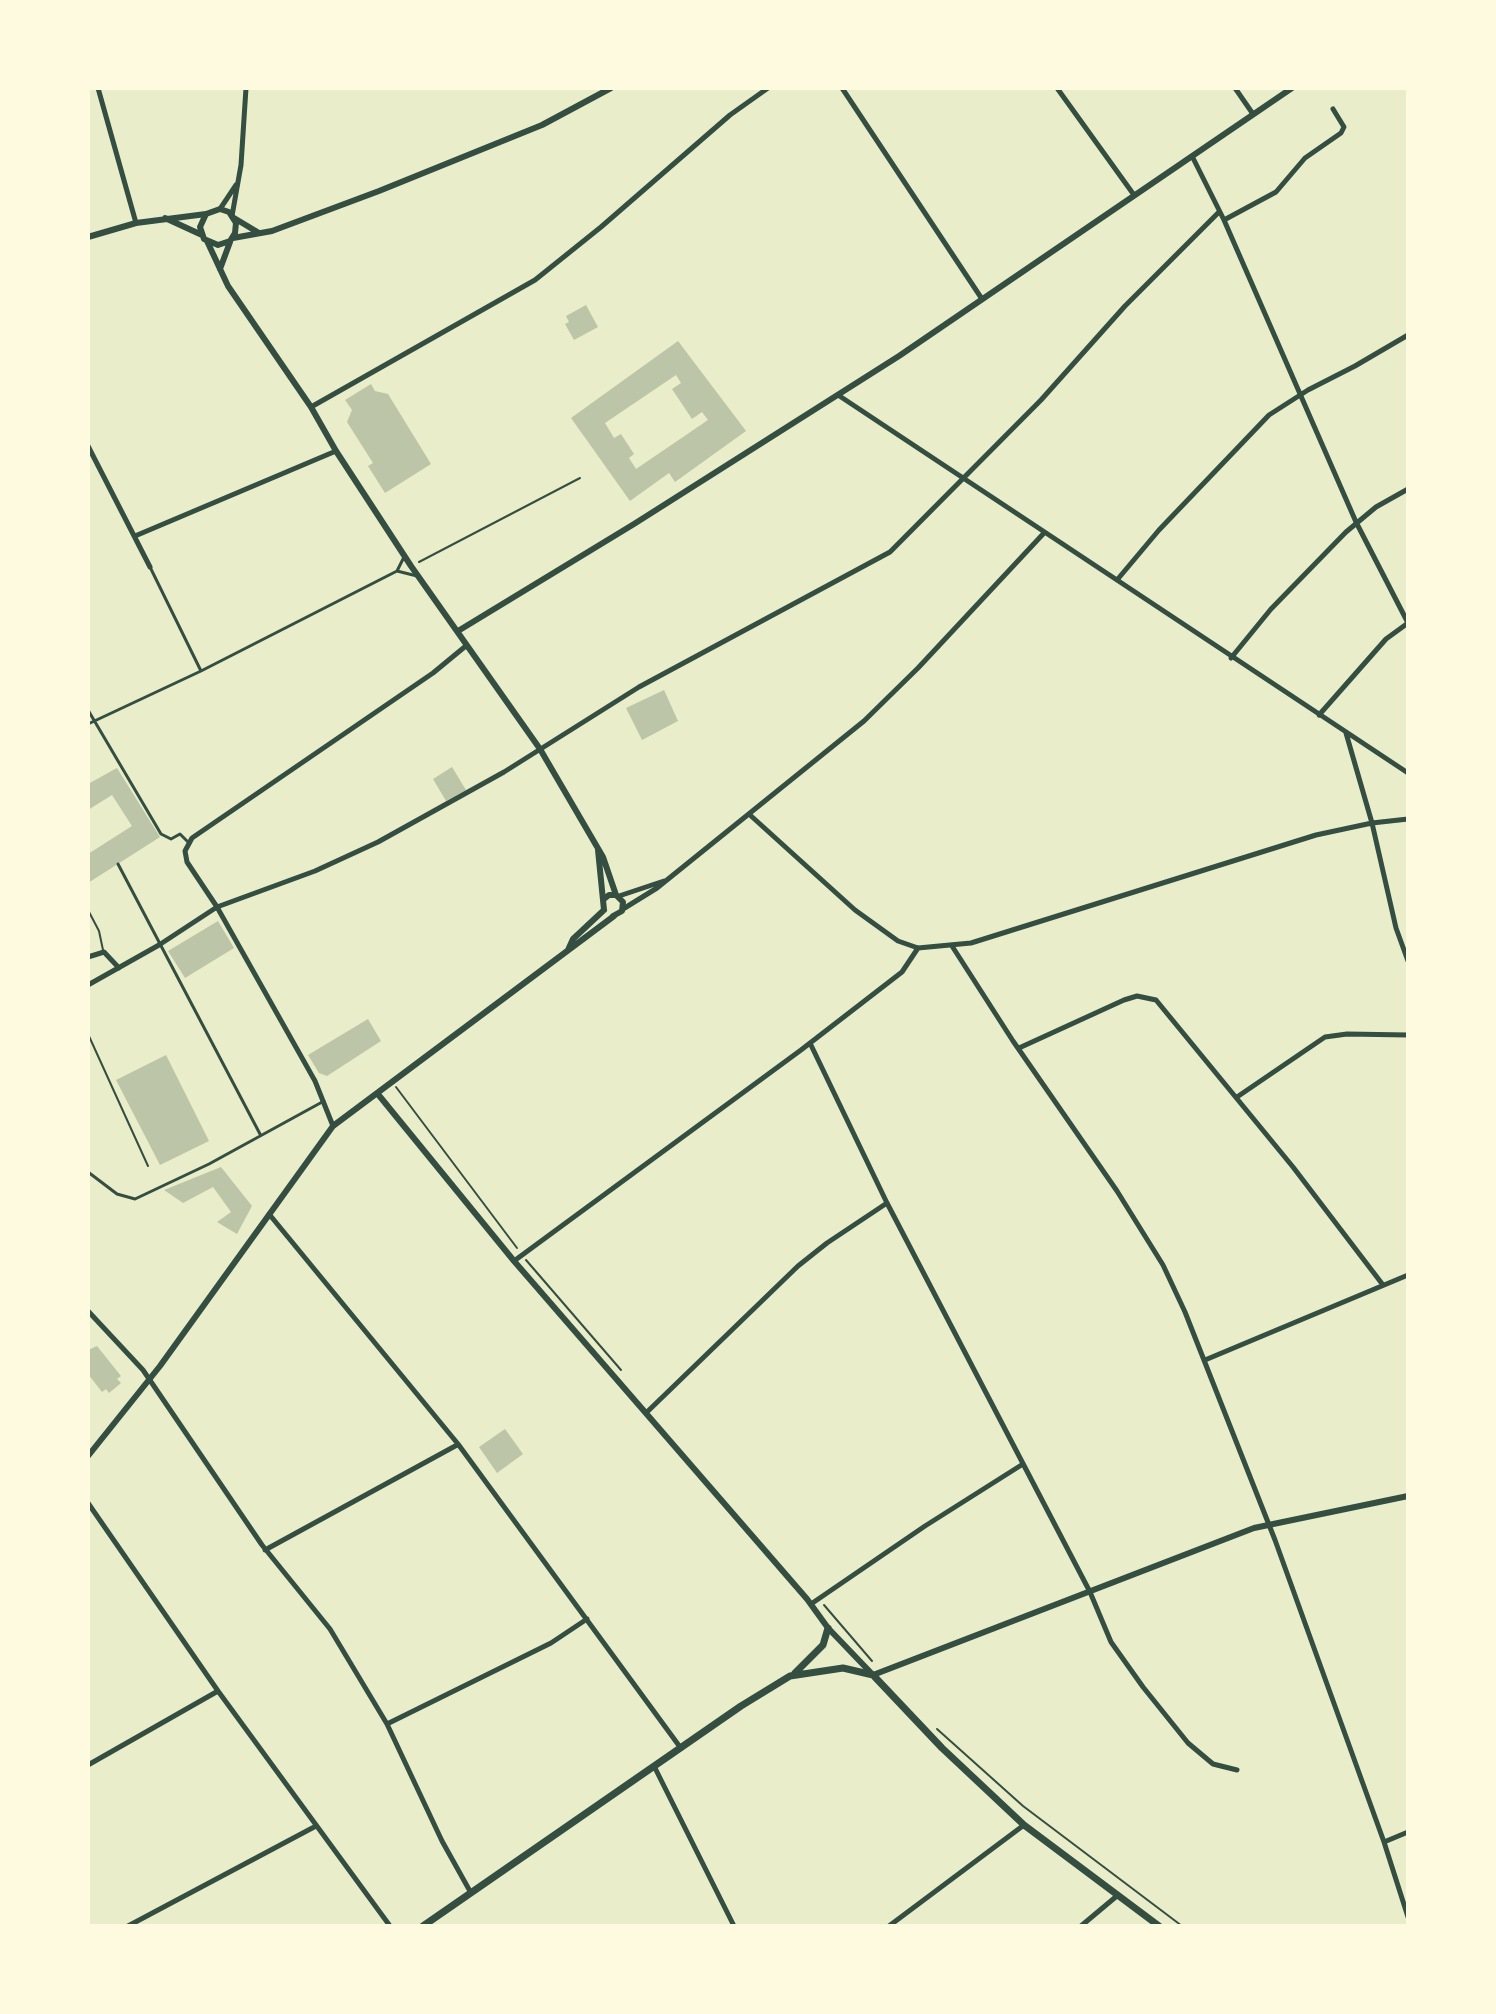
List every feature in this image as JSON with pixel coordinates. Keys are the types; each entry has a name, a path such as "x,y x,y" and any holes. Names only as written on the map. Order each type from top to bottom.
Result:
{"main road":[{"path":"165,218 218,245 231,239 272,231 488,148 555,118 611,88"},
{"path":"458,631 838,395 1292,88"},
{"path":"88,237 136,223 206,214 220,209 259,233"},
{"path":"88,1456 149,1379 333,1126 623,909 623,902 617,895 603,857 540,749 404,556 311,407 228,286 200,227 206,214"},
{"path":"220,269 236,228 233,217"},
{"path":"568,950 573,939 604,910 598,850"},
{"path":"604,899 617,895"},
{"path":"604,910 614,916"},
{"path":"377,1093 514,1261 811,1604 828,1628 942,1748 1024,1825 1159,1926"},
{"path":"790,1676 843,1668 873,1675 1269,1524 1408,1496"},
{"path":"423,1926 680,1747 805,1665 823,1645 828,1628"}],"street":[{"path":"98,88 136,223"},
{"path":"233,217 246,88"},
{"path":"311,407 535,280 730,115 768,88"},
{"path":"842,88 982,299"},
{"path":"1057,88 1134,195"},
{"path":"1235,88 1253,114"},
{"path":"1224,220 1276,192 1305,158 1341,133 1344,127 1333,109"},
{"path":"1192,155 1224,220 1356,522 1408,623 1386,639 1319,715"},
{"path":"220,209 239,180"},
{"path":"88,985 159,945 217,907 315,871 378,842 460,798 651,680 890,552 1041,400 1125,306 1219,212"},
{"path":"1117,580 1159,530 1269,415 1408,335"},
{"path":"838,395 1408,773"},
{"path":"88,446 201,671"},
{"path":"135,536 336,451"},
{"path":"1231,658 1271,609 1356,522 1408,489"},
{"path":"623,909 665,881 750,815 875,710 1044,533"},
{"path":"88,724 201,671 397,571 404,556"},
{"path":"397,571 418,576"},
{"path":"333,1126 325,1100 217,907 187,862 185,851 189,842 433,673 467,644"},
{"path":"88,710 161,834 171,839 180,834 189,842"},
{"path":"1345,732 1408,961"},
{"path":"750,815 855,910 898,941 918,948 971,943 1316,835 1408,819"},
{"path":"118,864 260,1134"},
{"path":"617,895 665,881"},
{"path":"952,946 1117,1191 1163,1265 1205,1360 1269,1524 1408,1917"},
{"path":"514,1261 902,972 918,948"},
{"path":"88,957 104,952 119,968"},
{"path":"1019,1048 1124,1000 1146,997 1156,1000 1237,1097 1383,1285"},
{"path":"1237,1097 1325,1037 1336,1034 1408,1035"},
{"path":"810,1043 887,1203 1090,1592 1111,1642 1188,1743 1213,1764 1237,1770"},
{"path":"88,1172 117,1194 135,1199 209,1164 325,1100"},
{"path":"646,1413 798,1266 887,1203"},
{"path":"268,1214 458,1444 680,1747"},
{"path":"1205,1360 1408,1275"},
{"path":"88,1311 149,1379 265,1550 330,1629 387,1724 442,1841 471,1893"},
{"path":"265,1550 458,1444"},
{"path":"811,1604 1023,1464"},
{"path":"88,1503 218,1691 390,1926"},
{"path":"387,1724 551,1643 587,1619"},
{"path":"88,1765 218,1691"},
{"path":"653,1766 734,1926"},
{"path":"889,1926 1024,1825"},
{"path":"128,1926 316,1826"},
{"path":"1384,1842 1408,1832"},
{"path":"1081,1926 1118,1895"}],"lane":[{"path":"88,910 99,931 104,952"}],"path":[{"path":"411,566 580,478"},
{"path":"88,1034 148,1166"},
{"path":"392,1081 522,1255 622,1372"},
{"path":"818,1599 881,1672"},
{"path":"929,1721 1023,1806 1182,1926"}],"building":[{"path":"586,305 598,327 574,340 565,324 569,322 566,316"},
{"path":"678,341 746,431 675,482 669,473 630,501 571,418","holes":["676,375 681,383 672,389 692,419 702,412 708,420 636,469 629,458 634,454 621,434 614,438 605,423"]},
{"path":"371,384 375,391 388,394 431,464 385,493 368,466 373,463 347,422 352,410 345,400"},
{"path":"664,690 678,721 642,740 626,708"},
{"path":"452,767 466,790 446,801 433,779"},
{"path":"117,768 160,837 88,883 88,854 132,826 112,795 88,810 88,784"},
{"path":"218,921 234,948 185,978 168,951"},
{"path":"368,1019 381,1041 327,1076 319,1073 308,1055"},
{"path":"166,1055 209,1141 160,1165 116,1080"},
{"path":"221,1167 252,1206 237,1234 217,1222 231,1212 213,1187 183,1203 164,1190"},
{"path":"97,1346 121,1376 117,1379 121,1383 109,1393 106,1389 102,1392 88,1374 88,1350"},
{"path":"505,1429 523,1454 497,1473 479,1447"}]}
